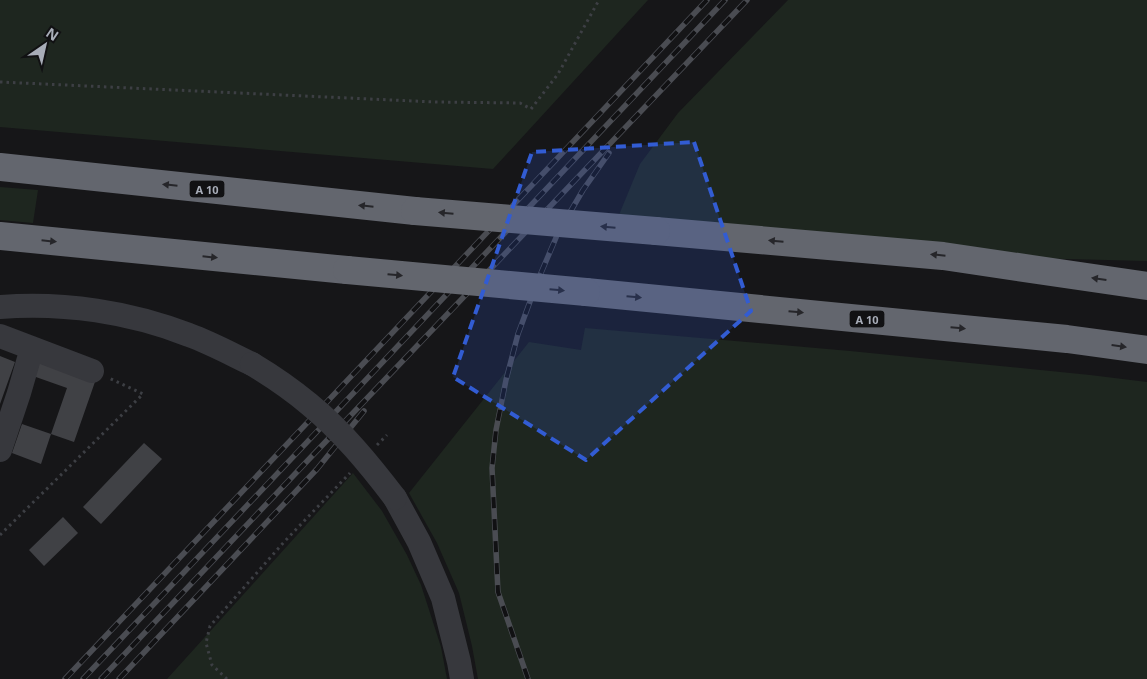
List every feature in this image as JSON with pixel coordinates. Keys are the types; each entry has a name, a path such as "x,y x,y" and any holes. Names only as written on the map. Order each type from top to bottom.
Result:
{"highway":[{"name":"A 10","path":"0,166 415,211 943,256 1147,286"},
{"name":"A 10","path":"0,236 1067,338 1147,350"}],"street":[{"path":"0,307 46,306 108,312 164,326 218,347 252,364 291,390 326,418 360,453 395,498 419,542 443,598 462,679"},
{"path":"0,336 92,371"},
{"path":"0,450 32,348"}],"path":[{"path":"0,82 435,102 520,103 531,109 558,74 599,0"},
{"path":"0,535 144,394 92,371"},
{"path":"374,448 387,435"},
{"path":"226,679 212,664 206,643 210,626 284,542 355,468"}],"highlighted area":[{"path":"694,142 751,311 586,460 453,377 532,152"}],"shaded area":[{"path":"0,0 648,0 493,169 0,127"},
{"path":"788,0 1147,0 1147,261 943,256 614,227 640,164 678,113"},
{"path":"0,187 38,190 33,223 0,220"},
{"path":"585,328 850,351 1147,382 1147,679 478,679 459,593 437,543 409,493 529,342 581,350"},
{"path":"353,473 382,511 407,555 421,585 441,647 447,679 167,679"}],"building":[{"path":"0,356 15,362 0,404"},
{"path":"39,359 96,379 74,442 51,434 67,388 33,376"},
{"path":"22,424 51,434 41,464 12,453"},
{"path":"144,443 162,459 101,524 83,507"},
{"path":"63,517 78,533 44,566 29,550"}],"railway":[{"path":"65,679 707,0"},
{"path":"83,679 725,0"},
{"path":"101,679 747,0"},
{"path":"528,679 498,592 492,468 496,430 518,334 538,280 558,233 583,190 609,153"},
{"path":"119,679 317,469 364,411"}]}
